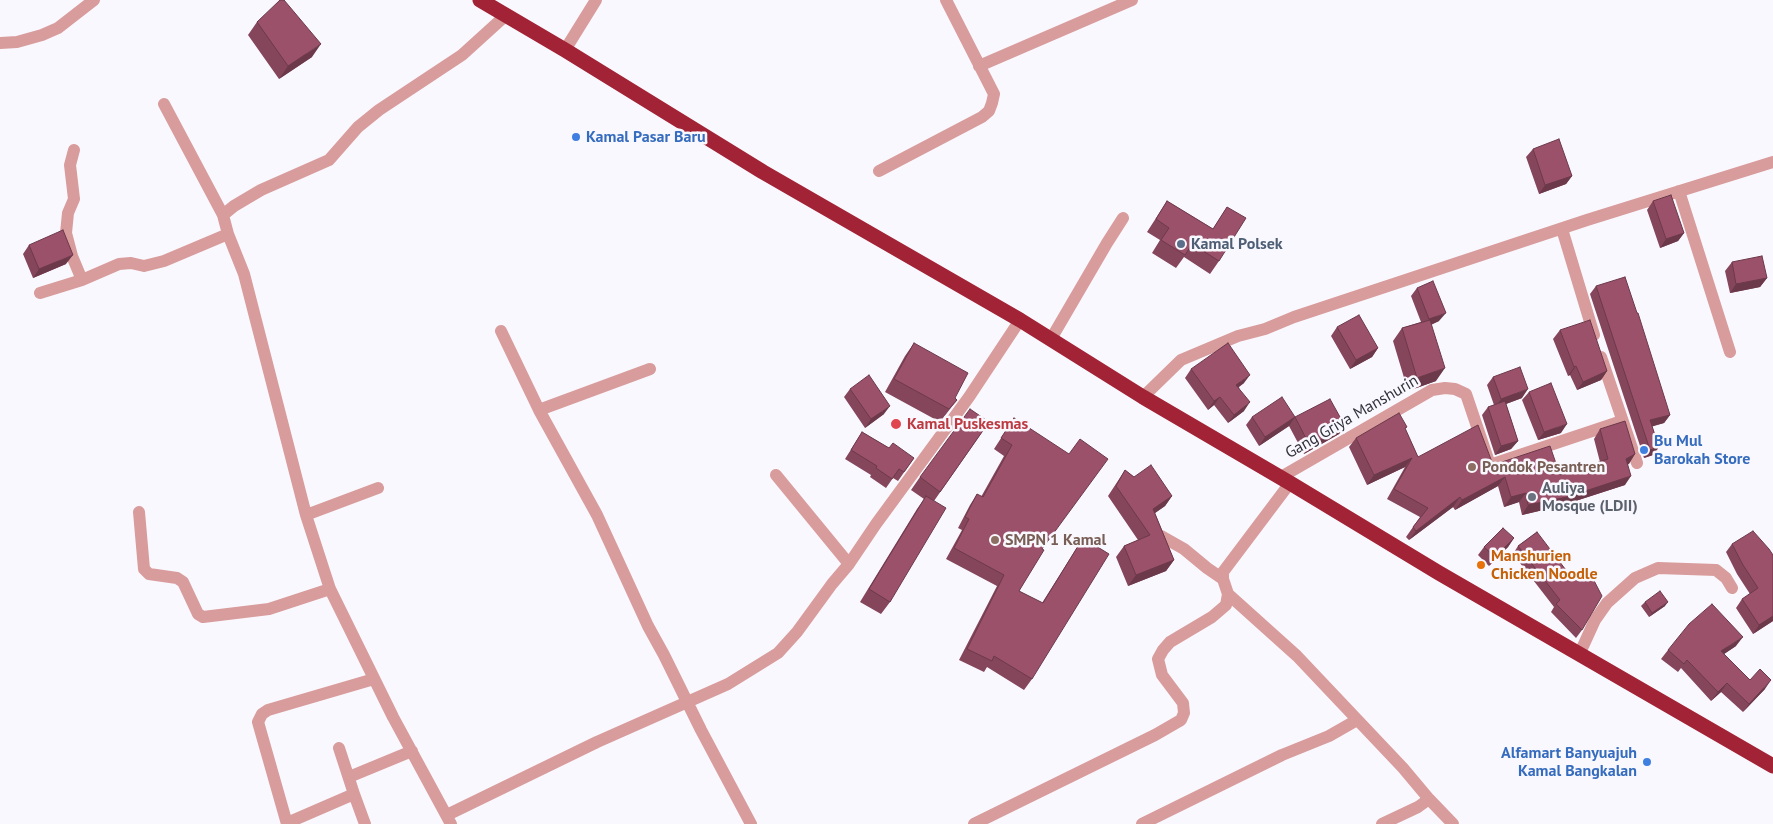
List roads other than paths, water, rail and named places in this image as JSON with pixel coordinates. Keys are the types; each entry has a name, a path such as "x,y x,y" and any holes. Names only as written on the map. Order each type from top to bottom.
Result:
{"highway":[{"path":"480,0 763,172 1020,320 1142,396 1579,655 1773,766"}],"street":[{"path":"0,43 17,42 58,28 94,0"},
{"path":"565,50 596,0"},
{"path":"879,171 982,116 989,110 994,94 946,0"},
{"path":"979,66 1132,0"},
{"path":"223,215 261,190 329,160 358,127 379,110 462,55 505,16"},
{"path":"164,104 223,215 228,234 244,274 306,515 330,589 393,717 449,819 597,742 728,684 778,653 797,632 849,564 969,396 1020,320"},
{"path":"74,150 70,165 74,199 68,213 66,232 72,256 82,280"},
{"path":"1142,396 1181,360 1238,336 1265,329 1294,317 1773,162"},
{"path":"1679,191 1730,352"},
{"path":"1051,339 1123,218"},
{"path":"1562,229 1637,463"},
{"path":"40,293 82,280 119,264 131,262 144,266 164,261 228,234"},
{"path":"501,331 539,410 597,515 644,619 751,824"},
{"path":"539,410 650,369"},
{"name":"Gang Griya Manshurin","path":"1286,480 1432,390 1455,390 1466,394 1490,465 1622,421"},
{"path":"776,475 849,564"},
{"path":"974,824 1155,736 1180,720 1184,713 1183,703 1162,675 1158,659 1170,642 1212,617 1226,605 1228,594 1223,572 1286,480"},
{"path":"306,515 378,488"},
{"path":"139,512 144,569 150,574 178,578 183,582 198,614 203,617 269,609 330,589"},
{"path":"1160,536 1184,549 1207,568 1223,578"},
{"path":"1579,655 1596,620 1607,603 1635,578 1658,568 1716,570 1726,578 1732,588"},
{"path":"1228,594 1297,656 1453,824"},
{"path":"354,794 287,823 258,722 262,714 268,710 374,679"},
{"path":"1142,824 1282,755 1329,736 1357,720"},
{"path":"339,748 365,824"},
{"path":"349,777 412,751"},
{"path":"1382,824 1429,799"}],"place":[{"name":"Kamal Pasar Baru","path":"576,137"},
{"name":"Kamal Polsek","path":"1181,244"},
{"name":"Kamal Puskesmas","path":"896,424"},
{"name":"Bu Mul Barokah Store","path":"1644,450"},
{"name":"Pondok Pesantren","path":"1472,467"},
{"name":"Auliya Mosque (LDII)","path":"1532,497"},
{"name":"SMPN 1 Kamal","path":"995,540"},
{"name":"Manshurien Chicken Noodle","path":"1481,565"},
{"name":"Alfamart Banyuajuh Kamal Bangkalan","path":"1647,762"}]}
